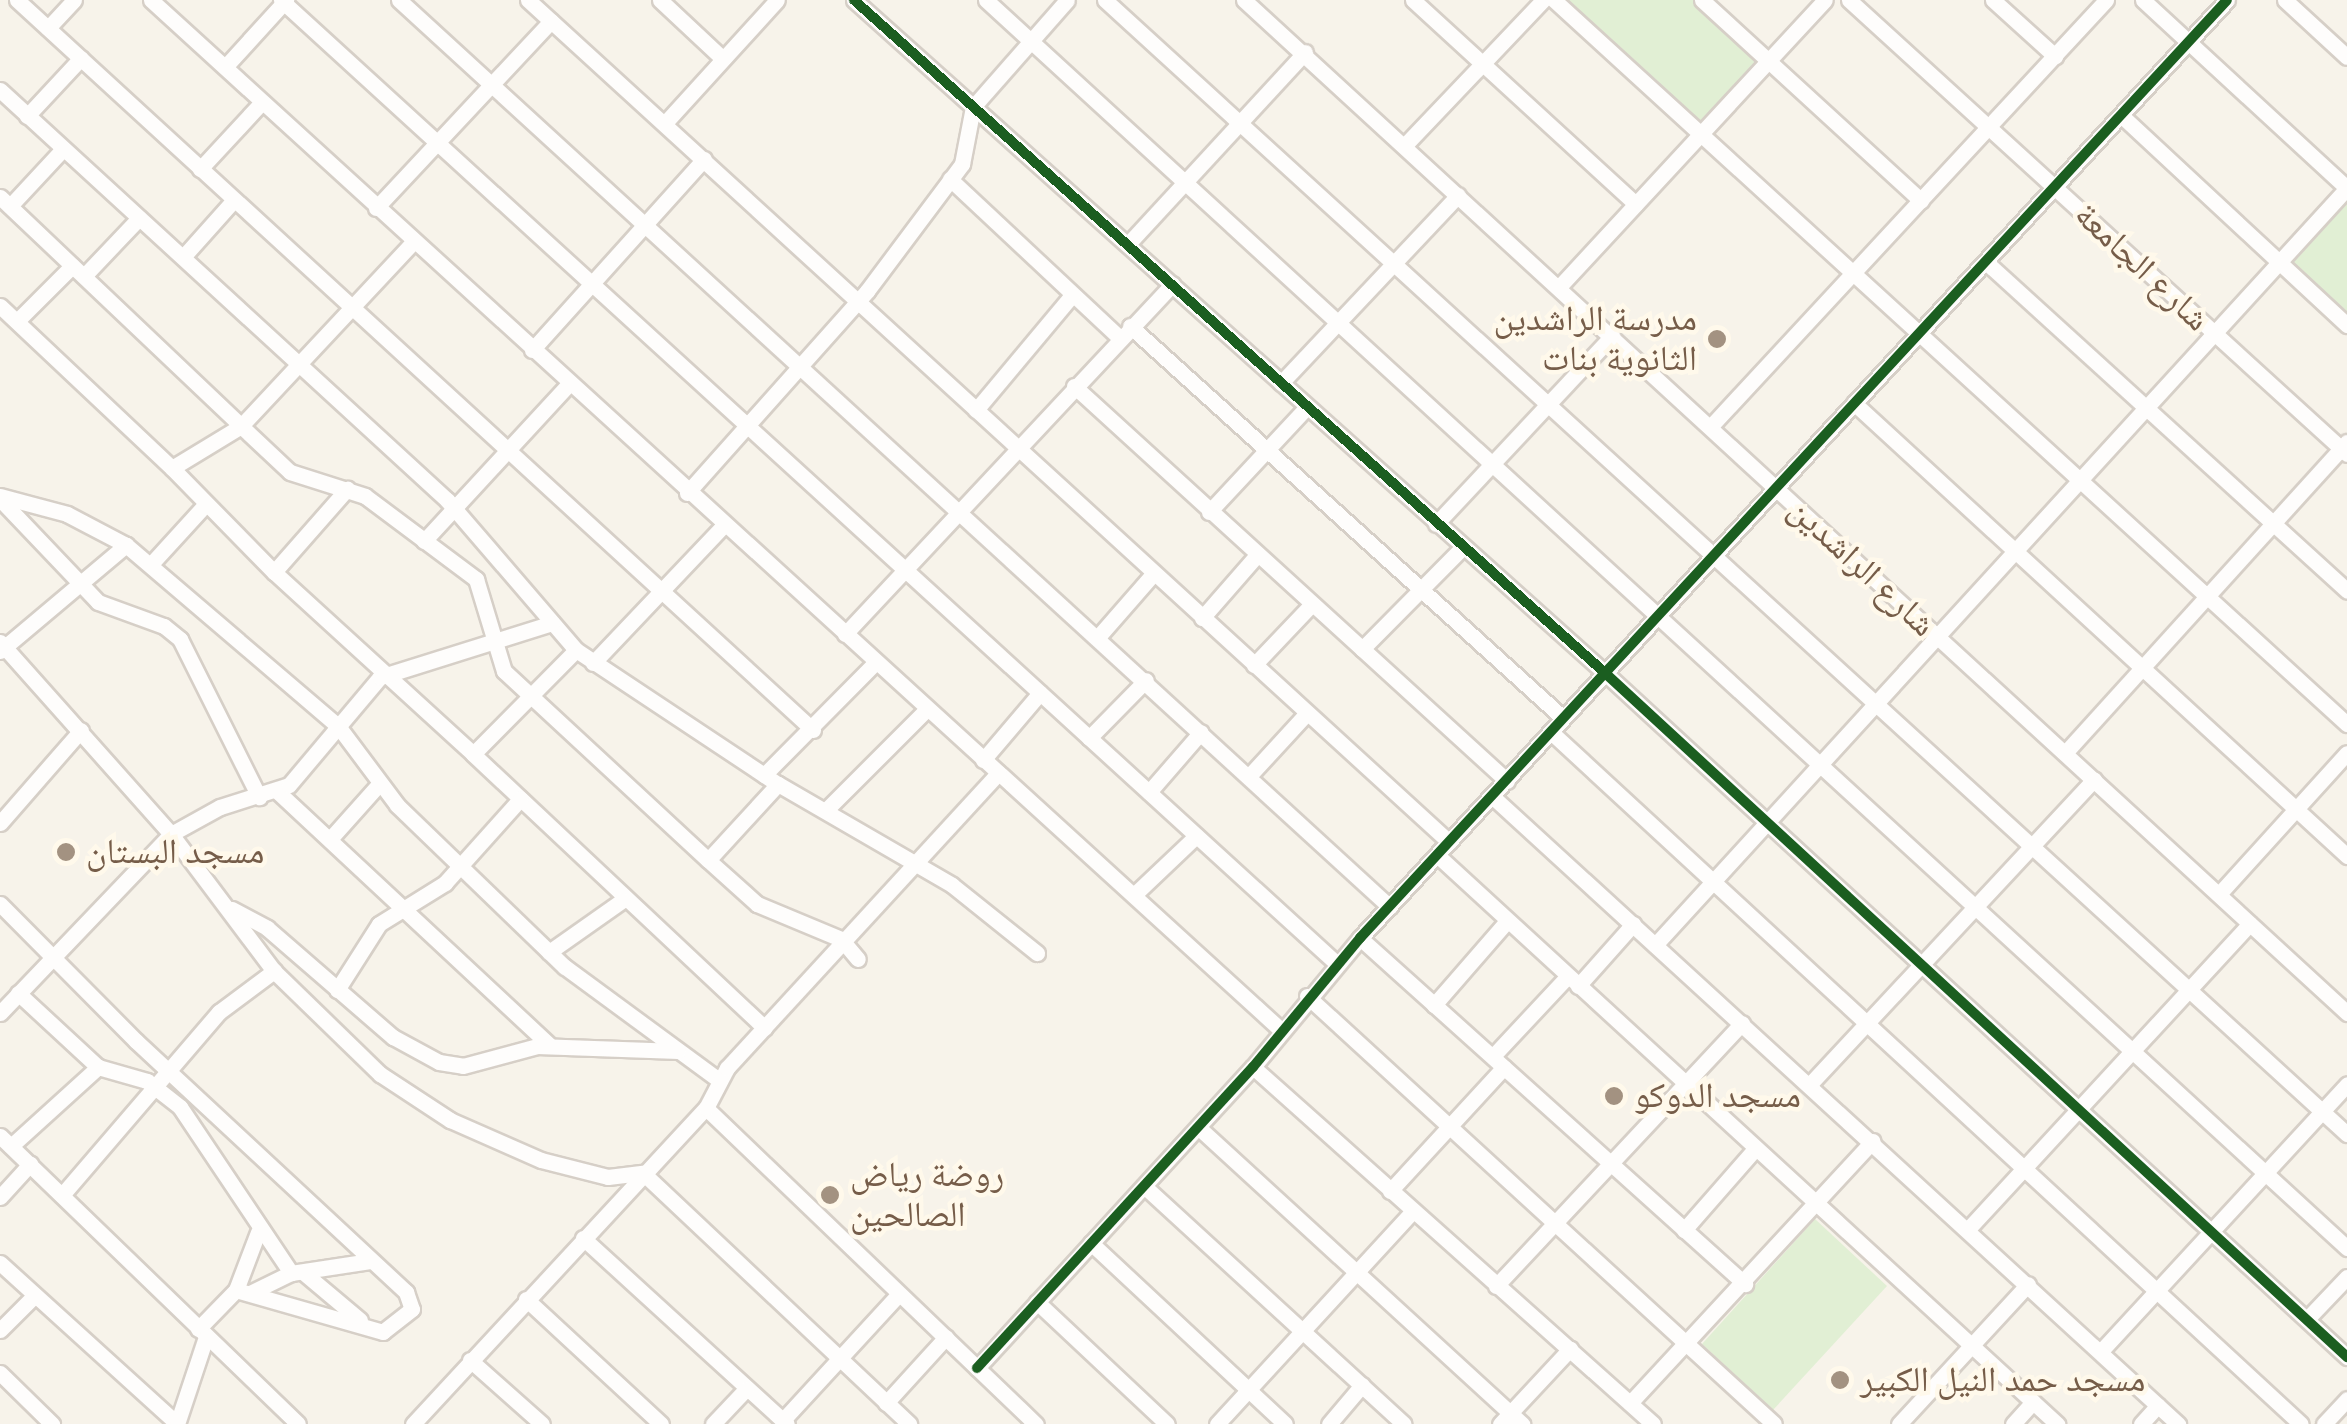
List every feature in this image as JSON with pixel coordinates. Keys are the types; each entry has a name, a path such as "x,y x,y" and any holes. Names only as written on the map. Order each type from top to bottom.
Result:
{"street":[{"path":"17,0 814,730"},
{"path":"48,28 74,0"},
{"path":"151,0 723,526 1136,893 1280,1030"},
{"path":"399,0 1390,906"},
{"path":"528,0 1450,842"},
{"path":"660,0 723,59"},
{"path":"664,123 777,0"},
{"path":"854,0 1604,672 2347,1358"},
{"path":"986,0 1186,179 1336,322 2347,1248"},
{"path":"687,493 857,302 968,153 973,107 1067,0"},
{"path":"1105,0 1395,260 2029,848 2347,1134"},
{"path":"1413,0 1636,204"},
{"path":"1405,145 1543,0"},
{"path":"1554,0 2347,724"},
{"path":"1702,0 1922,201"},
{"path":"1558,287 1825,0"},
{"name":"شارع الجامعة","path":"1849,0 2214,334 2345,448"},
{"path":"1993,0 2055,56"},
{"path":"1711,426 2106,0"},
{"path":"1656,944 2347,188 2143,0"},
{"path":"977,1368 1252,1067 1336,964 2228,0"},
{"path":"2285,0 2347,56"},
{"path":"225,67 284,1 745,429 1336,964"},
{"name":"شارع الراشدين","path":"1250,2 2347,1012"},
{"path":"376,208 552,21"},
{"path":"1128,244 1305,52"},
{"path":"27,116 81,58"},
{"path":"1,93 453,507 576,650 771,779 914,862 1037,953"},
{"path":"200,169 262,102"},
{"path":"2123,117 2347,325"},
{"path":"63,150 5,202 304,481 347,489 479,581 498,664 531,698 769,911 841,939 858,959"},
{"path":"532,350 704,159"},
{"path":"950,179 1072,295 1125,332 1267,450 1564,718"},
{"path":"1281,384 1458,195"},
{"path":"183,257 234,200"},
{"path":"18,321 139,218"},
{"path":"172,468 241,426 413,242"},
{"path":"1986,262 2347,591"},
{"path":"844,634 1172,284"},
{"path":"976,410 1072,295"},
{"path":"0,306 172,468 274,572 765,1028"},
{"path":"1436,524 1612,336"},
{"path":"424,541 568,385"},
{"path":"1074,386 1507,781"},
{"path":"1854,404 2347,856"},
{"path":"1209,512 1306,408"},
{"path":"2065,753 2345,448"},
{"path":"274,572 347,489"},
{"path":"0,497 67,514 152,563 338,726 380,784 549,952 596,994 719,1080"},
{"path":"0,497 110,610 177,635 258,797"},
{"path":"152,563 205,504"},
{"path":"592,663 723,526"},
{"path":"126,545 1,646 81,730 170,834 274,970 360,1056 450,1120 574,1171 608,1177 642,1173"},
{"path":"1362,649 1463,547"},
{"path":"1202,618 1256,556"},
{"path":"1098,637 1153,574"},
{"path":"1254,665 1311,605"},
{"path":"0,1013 170,834 220,806 278,792 386,673 552,623"},
{"path":"472,754 576,650"},
{"path":"708,860 771,779 876,663"},
{"path":"1089,738 1146,680"},
{"path":"983,760 1040,693"},
{"path":"826,810 926,710"},
{"path":"1250,775 1306,714"},
{"path":"0,823 81,730"},
{"path":"1149,792 1201,732"},
{"path":"1551,732 1870,1021 2301,1424"},
{"path":"2219,894 2347,752"},
{"path":"417,1423 470,1360 706,1108 719,1080 841,939 998,773"},
{"path":"1811,1083 2094,780"},
{"path":"330,839 380,784"},
{"path":"278,792 549,1045"},
{"path":"1493,797 1970,1228 2178,1424"},
{"path":"337,990 374,930 402,907 438,890 520,799"},
{"path":"1136,893 1196,836"},
{"path":"1437,855 2056,1424"},
{"path":"549,952 623,900"},
{"path":"0,904 167,1070 406,1292 412,1309 383,1332 243,1292"},
{"path":"228,907 266,928 394,1037 439,1062 463,1066 549,1045 680,1051"},
{"path":"1434,1005 1507,921"},
{"path":"1390,1191 1450,1126 1498,1062 1572,982 1633,924"},
{"path":"1970,1228 2078,1106 2250,924"},
{"path":"1360,938 1612,1160 1744,1284"},
{"path":"62,1195 224,1006 274,970"},
{"path":"18,994 98,1067 155,1086 200,1132 258,1232 297,1273 367,1326"},
{"path":"1307,996 1688,1341 1774,1424"},
{"path":"1496,1286 1742,1024"},
{"path":"98,1067 5,1141 298,1424"},
{"path":"1252,1067 1653,1424"},
{"path":"2100,1351 2347,1084"},
{"path":"706,1108 1036,1424"},
{"path":"1198,1127 1358,1272 1511,1420 1570,1349"},
{"path":"1630,1403 1874,1141"},
{"path":"1684,1230 1755,1148"},
{"path":"0,1197 30,1164"},
{"path":"642,1173 909,1424"},
{"path":"1144,1186 1404,1424"},
{"path":"1217,1424 1412,1212"},
{"path":"243,1292 258,1232"},
{"path":"583,1238 785,1422 900,1294"},
{"path":"1091,1243 1285,1424"},
{"path":"0,1263 175,1422 202,1333 243,1292 297,1273 370,1261"},
{"path":"2307,1319 2347,1277"},
{"path":"1899,1424 2028,1284"},
{"path":"0,1330 34,1294"},
{"path":"526,1299 658,1423"},
{"path":"1037,1302 1167,1424"},
{"path":"886,1402 946,1337"},
{"path":"470,1360 542,1424"},
{"path":"0,1373 52,1424"},
{"path":"1329,1424 1362,1385"},
{"path":"713,1424 746,1388"},
{"path":"2324,1424 2347,1399"},
{"path":"2013,1424 2033,1402"},
{"path":"2141,1424 2158,1405"}],"green space":[{"path":"1563,0 1693,0 1760,62 1700,125"},
{"path":"2347,202 2347,316 2289,264"},
{"path":"1815,1219 1887,1286 1773,1410 1702,1344"}],"cycle path":[{"path":"854,0 1604,672 2347,1357"},
{"path":"977,1368 1253,1067 1360,938 2227,0"}],"place":[{"name":"مدرسة الراشدين الثانوية بنات","path":"1717,339"},
{"name":"مسجد البستان","path":"66,852"},
{"name":"مسجد الدوكو","path":"1614,1096"},
{"name":"روضة رياض الصالحين","path":"830,1195"},
{"name":"مسجد حمد النيل الكبير","path":"1840,1380"}]}
